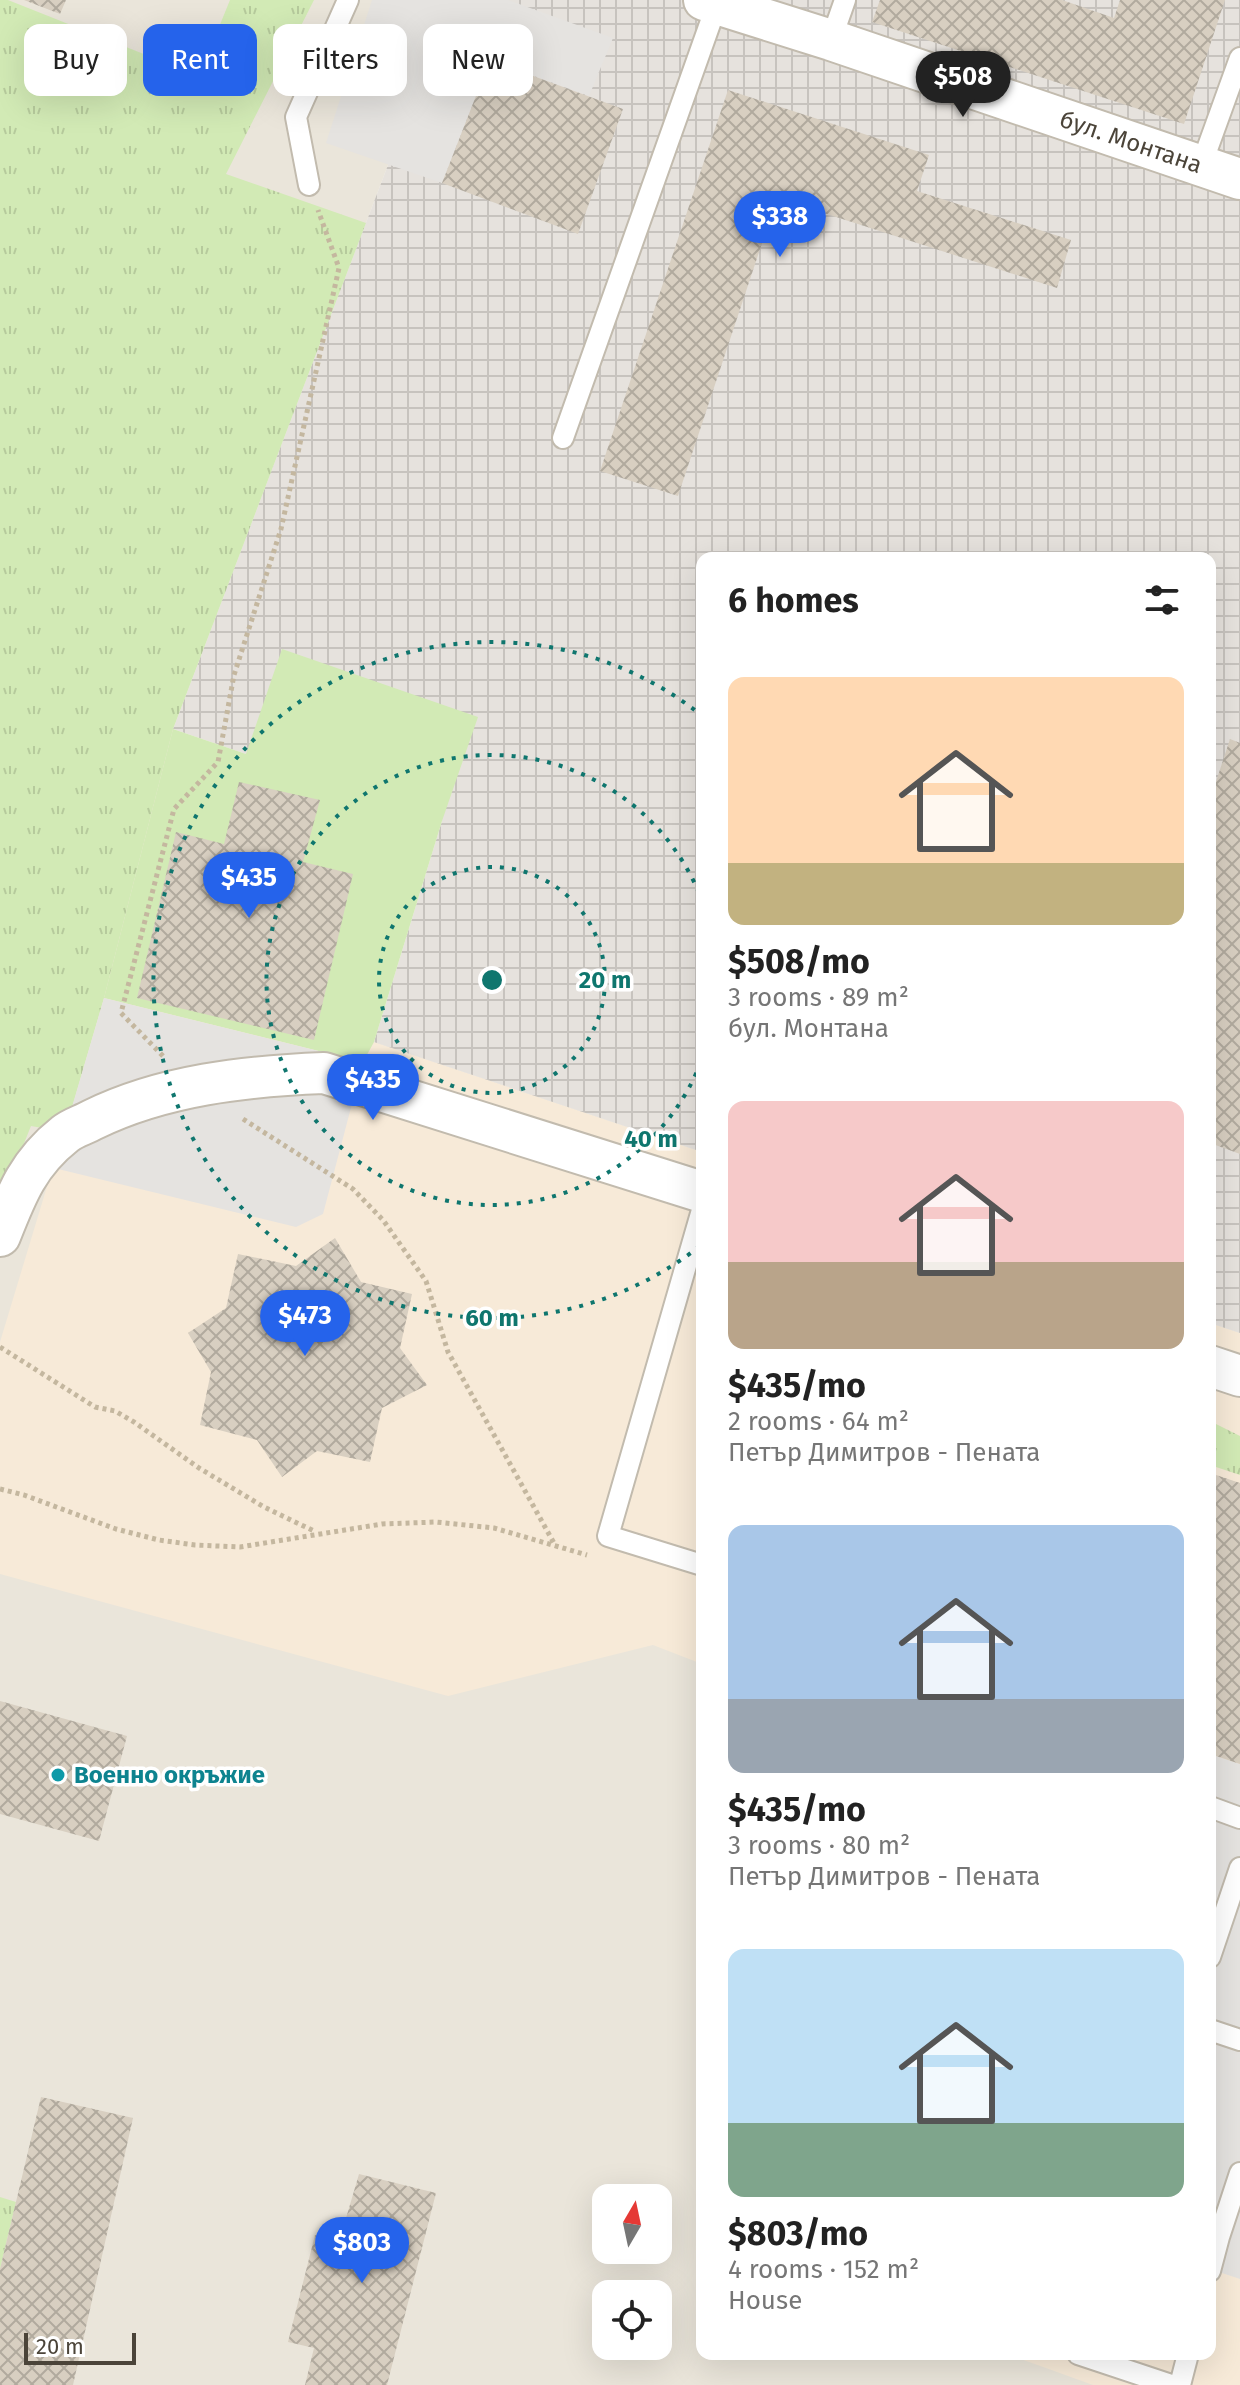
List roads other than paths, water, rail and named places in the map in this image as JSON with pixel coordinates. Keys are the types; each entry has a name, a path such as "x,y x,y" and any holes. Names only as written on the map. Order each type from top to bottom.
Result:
{"street":[{"name":"бул. Монтана","path":"710,2 1240,179"},
{"path":"0,1236 21,1182 66,1133 112,1111 193,1087 271,1075 324,1073 696,1190"},
{"path":"1216,1368 1240,1376"}],"lane":[{"path":"309,185 296,117 348,0"},
{"path":"831,40 845,0"},
{"path":"563,438 710,2"},
{"path":"1201,166 1240,58"},
{"path":"696,1231 608,1536 696,1563"},
{"path":"1216,1809 1240,1818"},
{"path":"1216,1939 1240,1868"},
{"path":"1216,2032 1240,2040"},
{"path":"1216,2233 1240,2173"},
{"path":"1096,2360 1171,2385"},
{"path":"1180,2385 1186,2360"}],"place":[{"name":"Военно окръжие","path":"58,1775"}]}
